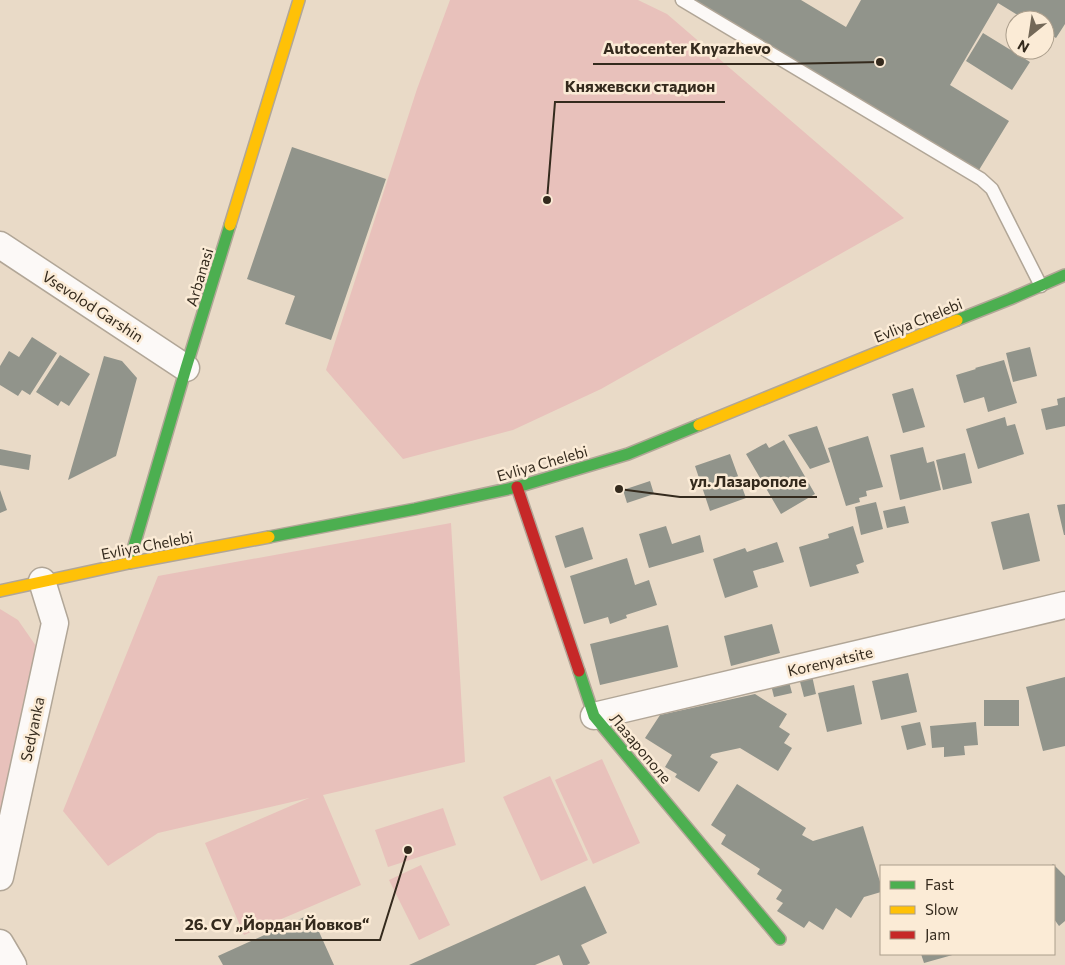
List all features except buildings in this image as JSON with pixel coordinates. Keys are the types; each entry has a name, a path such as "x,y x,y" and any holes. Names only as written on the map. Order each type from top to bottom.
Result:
{"street":[{"name":"Arbanasi","path":"130,563 186,368 299,0"},
{"name":"Vsevolod Garshin","path":"0,245 186,368"},
{"name":"Evliya Chelebi","path":"0,591 130,563 415,509 516,487 628,454 1065,275"},
{"name":"Лазарополе","path":"516,487 594,716 780,940"},
{"name":"Sedyanka","path":"0,877 55,623 42,581"},
{"name":"Korenyatsite","path":"594,716 1065,605"},
{"path":"0,943 13,965"}],"lane":[{"path":"682,0 981,179 992,189 1041,286"}],"shaded area":[{"path":"450,0 638,0 667,14 904,218 601,389 513,430 403,459 326,370 417,89"},
{"path":"451,523 465,762 323,795 361,885 244,935 205,843 309,798 158,833 108,866 63,811 158,576"},
{"path":"0,609 18,620 36,646 0,813"},
{"path":"602,759 640,843 593,864 555,780"},
{"path":"550,776 588,860 541,881 503,797"},
{"path":"443,808 456,845 388,867 375,830"},
{"path":"421,865 450,925 419,940 389,880"}],"traffic: fast":[{"path":"129,563 230,225"},
{"path":"957,320 1065,275"},
{"path":"269,537 517,487 628,454 699,425"},
{"path":"579,671 594,716 780,939"}],"traffic: slow":[{"path":"230,225 299,0"},
{"path":"699,425 957,320"},
{"path":"0,591 129,563 269,537"}],"traffic: jam":[{"path":"517,487 579,671"}],"place":[{"name":"Autocenter Knyazhevo","path":"880,62"},
{"name":"Княжевски стадион","path":"547,200"},
{"name":"ул. Лазарополе","path":"619,489"},
{"name":"26. СУ „Йордан Йовков“","path":"408,850"}]}
